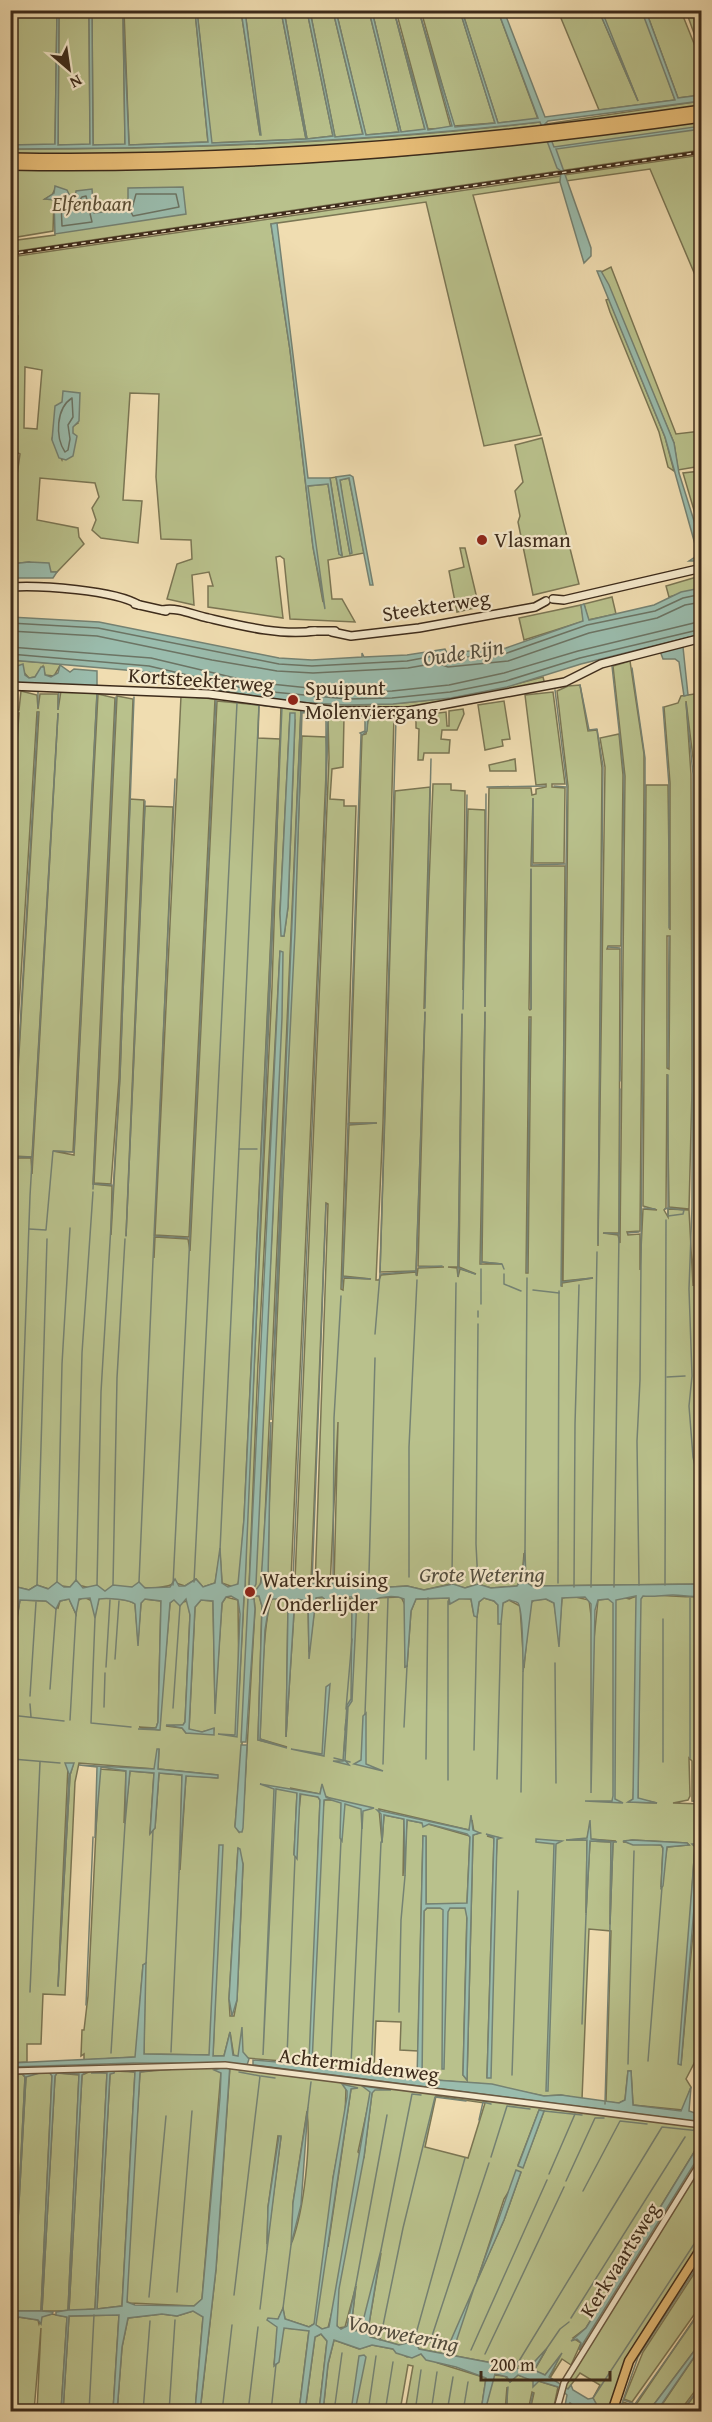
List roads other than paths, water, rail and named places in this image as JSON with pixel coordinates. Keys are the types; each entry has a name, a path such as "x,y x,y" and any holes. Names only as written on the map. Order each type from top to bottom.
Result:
{"highway":[{"path":"553,134 702,110"},
{"path":"10,158 94,159 276,155 542,135 702,117"},
{"path":"10,165 134,165 277,161 397,153 542,135"}],"main road":[{"name":"Steekterweg","path":"10,587 57,588 114,597 163,610 281,631 356,635 430,626 535,607 550,600 564,600 702,568"},
{"name":"Kortsteekterweg","path":"10,686 209,694 310,705 337,711 409,711 565,682 601,664 702,638"},
{"path":"612,2412 629,2361 702,2247"}],"street":[{"name":"Achtermiddenweg","path":"10,2071 228,2065 702,2125"},
{"name":"Kerkvaartsweg","path":"556,2412 564,2382 702,2160"}],"water":[{"path":"57,11 59,11 58,145 90,144 89,11 92,11 93,145 125,144 123,11 129,145 208,142 195,11 197,11 212,143 306,139 281,11 284,11 307,139 333,136 307,11 310,11 335,137 363,134 333,11 336,11 366,135 399,132 369,11 372,11 401,132 425,129 394,11 428,130 452,126 419,11 455,127 495,123 460,11 462,11 498,123 538,118 498,11 504,11 545,117 675,100 644,17 644,11 646,11 678,98 701,95 701,101 548,121 545,124 554,147 701,126 701,129 556,149 591,248 591,256 584,263 560,182 561,171 557,168 540,122 408,135 276,143 144,148 11,149 11,145 55,144"},
{"path":"241,11 245,11 261,135 260,135"},
{"path":"599,11 604,16 638,101"},
{"path":"55,186 67,190 72,200 75,199 76,191 92,189 94,213 125,210 128,206 128,188 183,187 186,214 55,234 54,200 45,199 54,193"},
{"path":"277,223 308,478 330,478 342,556 339,554 328,484 308,486 325,609 313,547 290,350 271,224"},
{"path":"597,271 601,271 609,285 674,443 679,473 695,524 701,561 689,561 698,555 665,437"},
{"path":"63,391 80,393 79,421 73,427 73,433 77,436 73,456 66,460 59,458 52,440 55,406 62,402"},
{"path":"350,475 353,477 373,585 370,585 349,478 340,480 352,553 350,554 336,477"},
{"path":"49,563 51,572 57,572 53,578 11,578 11,564"},
{"name":"Oude Rijn","path":"701,588 701,634 581,664 507,687 451,698 393,704 347,705 293,702 223,691 148,672 11,660 11,617 99,622 279,658 312,660 362,657 362,653 364,657 407,655 445,649 447,653 506,648 583,621 581,605 584,604 589,620 654,605 681,592"},
{"path":"683,647 688,695 684,696 679,662 675,659 663,659 660,651"},
{"path":"23,664 25,675 29,678 35,677 41,667 44,667 45,675 51,677 58,673 60,665 70,672 74,669 97,671 97,687 11,684 10,675 15,675 17,666"},
{"path":"282,707 245,1587 256,1590 261,1583 271,1422 268,1580 271,1585 285,1586 291,1579 295,1580 298,1586 314,1583 320,1588 329,1587 330,1581 349,1588 370,1583 375,1588 407,1586 424,1590 453,1584 465,1588 478,1584 491,1588 517,1586 522,1578 525,1550 526,1582 532,1586 701,1584 701,1596 643,1596 641,1599 638,1798 657,1803 628,1802 633,1799 636,1596 616,1600 615,1799 623,1803 585,1801 612,1801 613,1796 613,1603 608,1599 598,1600 595,1610 591,1793 591,1604 585,1597 562,1598 559,1647 554,1603 546,1599 532,1601 523,1672 521,1615 520,1607 516,1602 509,1600 503,1603 501,1624 498,1624 498,1605 494,1601 484,1598 479,1602 477,1617 474,1616 471,1599 459,1599 450,1604 449,1598 416,1599 411,1611 407,1666 405,1667 404,1599 386,1597 369,1603 357,1598 352,1701 348,1707 345,1760 349,1765 333,1761 343,1761 347,1705 351,1699 352,1597 336,1597 331,1604 322,1597 316,1598 309,1659 308,1601 298,1599 294,1612 286,1737 288,1604 287,1599 270,1599 265,1630 260,1739 287,1748 258,1740 262,1606 259,1596 244,1596 237,1737 218,1734 235,1735 240,1614 238,1600 231,1596 226,1597 222,1603 215,1714 213,1601 201,1600 195,1607 189,1729 202,1732 214,1728 214,1735 186,1733 182,1728 166,1725 183,1725 185,1722 190,1615 186,1599 180,1606 174,1600 170,1603 160,1730 138,1729 156,1728 158,1722 161,1601 145,1599 141,1603 138,1646 135,1604 118,1599 99,1599 95,1618 90,1598 79,1599 76,1614 69,1599 60,1601 56,1609 46,1601 20,1600 15,1632 15,1604 11,1600 10,1590 17,1587 29,1590 37,1585 48,1589 57,1582 64,1587 70,1587 76,1580 83,1588 97,1585 105,1591 113,1585 132,1587 139,1582 145,1588 170,1587 175,1579 179,1586 185,1586 196,1579 203,1587 215,1583 220,1548 222,1583 228,1587 238,1584 244,1519"},
{"path":"301,709 321,714 389,715 389,718 368,719 367,731 362,735 360,733 365,731 365,717 328,717 326,795 326,718 312,712 302,713 295,932 271,1420"},
{"path":"290,713 295,713 295,720 288,907 284,936 281,936 280,913"},
{"path":"280,951 283,952 282,1018 256,1584 254,1588 249,1588"},
{"path":"248,1598 254,1599 255,1609 246,1742 241,1742"},
{"path":"330,1684 324,1756 291,1749 322,1754 326,1687"},
{"path":"366,1713 366,1764 383,1771 354,1764 361,1760 363,1716"},
{"path":"241,1745 247,1745 243,1828 242,1832 239,1832 235,1827"},
{"path":"157,1749 159,1749 158,1769 218,1775 218,1778 186,1776 179,1873 182,1775 159,1773 155,1828 150,1834 154,1773 130,1771 125,1824 126,1771 101,1767 95,1838 97,1767 79,1765 154,1769"},
{"path":"65,1763 74,1763 70,1775 58,1987 69,1774"},
{"path":"260,1784 320,1794 322,1784 326,1797 374,1808 363,1811 362,1829 361,1809 345,1804 342,1841 340,1838 341,1803 324,1800 312,2064 417,2078 423,1836 426,1836 426,1904 467,1903 470,1837 467,1834 429,1824 423,1827 422,1823 407,1820 405,1876 404,1819 384,1815 382,1843 381,1814 377,1810 469,1830 471,1815 473,1830 480,1833 473,1835 467,2080 463,2075 467,1918 465,1908 450,1908 448,1912 444,2069 442,2069 443,1910 427,1908 424,1911 422,2079 492,2084 544,2096 561,2095 619,2103 625,2100 628,2071 631,2071 633,2105 681,2111 691,2087 689,2111 701,2115 701,2122 253,2065 253,2060 301,2064 309,2060 320,1800 318,1797 300,1794 297,1859 294,1855 297,1793 276,1789 263,2055 274,1789"},
{"path":"590,1820 591,1839 617,1842 613,1842 610,1925 611,1842 590,1841 586,1915 587,1840 566,1840 587,1838"},
{"path":"486,1834 501,1838 497,1839 491,2078 487,2078 494,1838"},
{"path":"536,1839 562,1841 556,1844 548,2091 546,2091 554,1844 536,1842"},
{"path":"623,1841 687,1843 689,1845 667,1847 661,1888 663,1848 661,1845 633,1845"},
{"path":"701,1843 681,2065 678,2064 695,1847 692,1844"},
{"path":"219,1845 223,1845 213,2056 224,2056 230,2032 233,2055 238,2056 242,2027 243,2052 249,2059 247,2065 230,2064 216,2269 200,2411 195,2411 203,2317 193,2311 177,2316 162,2314 128,2318 122,2347 117,2412 113,2411 119,2315 69,2316 63,2411 61,2411 67,2317 56,2315 56,2312 68,2310 79,2074 57,2073 55,2076 42,2311 53,2312 42,2317 41,2324 38,2320 19,2317 14,2324 11,2311 41,2311 52,2076 49,2072 86,2072 82,2075 69,2310 95,2309 107,2073 91,2073 115,2070 110,2074 97,2309 122,2306 135,2072 118,2070 161,2069 140,2072 127,2302 135,2305 194,2306 202,2299 220,2097 221,2073 214,2070 225,2067 226,2063 11,2067 11,2063 135,2057 143,1965 146,1963 144,2054 209,2055"},
{"path":"238,1848 243,1864 237,2000 232,2016 229,1999"},
{"path":"43,2072 26,2077 16,2257 25,2077 22,2073"},
{"path":"342,2084 358,2088 351,2089 316,2325 322,2329 329,2327 370,2092 362,2086 391,2090 375,2090 372,2093 364,2157 339,2289 337,2326 341,2329 347,2326 356,2284 351,2328 356,2331 361,2329 381,2250 369,2324 370,2337 399,2345 415,2341 419,2349 508,2366 519,2361 517,2368 525,2372 547,2348 534,2370 545,2375 562,2353 549,2377 568,2389 571,2385 573,2390 588,2399 593,2398 600,2411 582,2411 570,2403 567,2411 564,2411 567,2395 558,2387 539,2381 533,2387 533,2381 518,2375 510,2382 507,2377 495,2374 485,2411 481,2411 486,2378 456,2367 426,2360 421,2354 412,2358 396,2353 393,2349 372,2345 360,2349 334,2340 328,2364 323,2411 319,2411 327,2341 321,2334 315,2337 305,2411 299,2411 309,2331 284,2328 279,2362 274,2366 277,2327 267,2320 268,2318 278,2319 283,2308 285,2319 309,2327 314,2324 333,2178 347,2097 347,2091"},
{"path":"308,2107 301,2205 291,2245 293,2203"},
{"path":"539,2110 544,2111 523,2168 518,2166"},
{"path":"279,2136 281,2136 267,2250 268,2207"},
{"path":"701,2141 701,2153 579,2350 581,2343 577,2339 571,2341 586,2328"},
{"path":"516,2170 521,2172 504,2220 474,2288 454,2348 448,2347 476,2283"},
{"path":"701,2342 701,2347 657,2411 649,2411"},
{"path":"359,2356 366,2357 355,2411 351,2411"}],"waterway":[{"path":"612,666 624,775 620,1081"},
{"path":"632,668 645,758 640,1380 637,1441 639,1585"},
{"path":"580,685 589,730 597,729 603,766 598,1244"},
{"path":"555,690 567,787 561,1286"},
{"path":"58,709 59,691"},
{"path":"38,692 38,707"},
{"path":"29,1229 46,1230 53,1151 74,1152 97,694"},
{"path":"93,1189 116,697"},
{"path":"97,1585 101,1392 120,1075 134,697"},
{"path":"173,1585 216,699"},
{"path":"194,1582 237,703"},
{"path":"686,703 693,774 692,1207 689,1289 692,1376 689,1406 693,1457 702,1496"},
{"path":"250,704 275,707"},
{"path":"239,1149 259,705"},
{"path":"663,707 669,785 669,928"},
{"path":"11,1186 38,712"},
{"path":"10,835 17,714"},
{"path":"16,1586 30,1196 58,714"},
{"path":"375,1334 380,1274 396,719"},
{"path":"361,735 348,1124 376,1123"},
{"path":"425,1008 431,759"},
{"path":"175,779 154,1236 188,1238"},
{"path":"487,787 545,786"},
{"path":"554,786 566,787"},
{"path":"485,1006 486,794"},
{"path":"293,1579 326,795"},
{"path":"463,1009 467,795"},
{"path":"533,799 532,865 565,864"},
{"path":"126,1236 145,801"},
{"path":"531,869 531,1009"},
{"path":"668,1067 669,937"},
{"path":"608,947 620,948"},
{"path":"416,1275 425,1012"},
{"path":"481,1264 485,1012"},
{"path":"458,1276 462,1014"},
{"path":"527,1272 530,1019"},
{"path":"665,1209 668,1208 668,1216 683,1214 684,1210 668,1208 668,1075"},
{"path":"619,1234 620,1089"},
{"path":"342,1288 348,1124"},
{"path":"220,1550 239,1149 257,1149"},
{"path":"10,1157 31,1157"},
{"path":"94,1184 112,1185"},
{"path":"76,1580 82,1353 93,1192"},
{"path":"312,1584 326,1204"},
{"path":"644,1208 655,1209"},
{"path":"665,1585 666,1220"},
{"path":"57,1582 62,1364 70,1228"},
{"path":"628,1233 639,1232"},
{"path":"604,1233 619,1234 614,1587"},
{"path":"139,1582 154,1237"},
{"path":"37,1585 47,1239"},
{"path":"113,1585 117,1378 125,1239"},
{"path":"591,1587 597,1252"},
{"path":"482,1262 502,1264 504,1269"},
{"path":"419,1267 442,1266"},
{"path":"459,1268 475,1274"},
{"path":"481,1269 481,1304"},
{"path":"381,1274 416,1271"},
{"path":"504,1274 504,1284 521,1291"},
{"path":"342,1277 370,1279"},
{"name":"Grote Wetering","path":"525,1550 527,1278"},
{"path":"562,1282 592,1278"},
{"name":"Grote Wetering","path":"409,1577 409,1447 417,1280"},
{"name":"Grote Wetering","path":"452,1575 456,1283"},
{"path":"574,1587 579,1285"},
{"path":"533,1290 559,1293"},
{"path":"558,1583 559,1291"},
{"path":"333,1583 334,1418 341,1296"},
{"path":"478,1311 478,1317"},
{"name":"Grote Wetering","path":"478,1324 476,1544 478,1584"},
{"path":"695,1325 702,1325"},
{"path":"369,1573 375,1358"},
{"path":"667,1377 685,1376"},
{"path":"369,1578 370,1583"},
{"path":"383,1764 388,1598"},
{"name":"Grote Wetering","path":"426,1759 428,1598"},
{"path":"690,1598 690,1758"},
{"path":"106,1667 110,1600"},
{"path":"115,1659 119,1601"},
{"path":"448,1601 448,1780"},
{"path":"30,1696 36,1602"},
{"path":"365,1714 369,1603"},
{"path":"173,1708 180,1606"},
{"path":"50,1689 56,1609"},
{"path":"70,1720 76,1614"},
{"path":"474,1750 477,1617"},
{"path":"95,1618 91,1723 131,1727"},
{"path":"663,1619 663,1762"},
{"path":"497,1779 501,1624"},
{"path":"12,1686 15,1632"},
{"path":"346,1709 352,1639"},
{"path":"555,1663 556,1783"},
{"path":"404,1727 407,1666"},
{"path":"521,1792 523,1672"},
{"path":"104,1707 105,1673"},
{"path":"30,1704 31,1717"},
{"path":"19,1716 64,1721"},
{"path":"345,1730 346,1720"},
{"path":"344,1751 345,1737"},
{"path":"334,1758 350,1762"},
{"path":"10,1787 12,1759 60,1763"},
{"path":"30,1992 40,1762"},
{"path":"693,1801 702,1801"},
{"path":"111,2053 125,1824"},
{"path":"351,2065 362,1824"},
{"path":"146,1963 153,1831"},
{"path":"86,2005 93,1837"},
{"path":"331,2058 341,1840"},
{"path":"371,2072 381,1842"},
{"path":"628,2064 634,1851"},
{"path":"287,2056 295,1857"},
{"path":"171,2052 179,1873"},
{"path":"399,2012 401,1920 405,1876"},
{"path":"648,2061 662,1887"},
{"path":"512,2075 518,1891"},
{"path":"582,2024 586,1915"},
{"path":"605,2104 610,1925"},
{"path":"234,2295 260,2076 239,2072"},
{"path":"261,2076 275,2078"},
{"path":"308,2107 311,2082"},
{"path":"381,2250 412,2094 421,2095"},
{"name":"Voorwetering","path":"380,2340 403,2228 435,2097 466,2101"},
{"path":"479,2120 483,2102 491,2104"},
{"path":"491,2157 507,2106 530,2109"},
{"path":"177,2292 192,2111"},
{"path":"544,2111 582,2115"},
{"path":"549,2174 575,2114"},
{"path":"356,2284 387,2115"},
{"path":"149,2297 166,2116"},
{"path":"566,2181 595,2118 604,2118"},
{"path":"583,2191 620,2121 647,2124"},
{"path":"519,2361 662,2127 700,2131"},
{"path":"571,2318 685,2137"},
{"name":"Voorwetering","path":"414,2341 465,2158"},
{"name":"Voorwetering","path":"430,2342 489,2163"},
{"path":"471,2350 547,2180"},
{"path":"485,2354 564,2187"},
{"path":"593,2398 702,2232"},
{"path":"283,2308 291,2245"},
{"path":"260,2309 267,2250"},
{"path":"14,2303 16,2257"},
{"path":"619,2412 638,2357 702,2259"},
{"path":"623,2400 635,2404 702,2309"},
{"path":"89,2412 94,2315"},
{"path":"169,2412 175,2320"},
{"path":"143,2412 150,2321"},
{"path":"547,2348 560,2329 569,2322"},
{"path":"222,2412 232,2325"},
{"path":"248,2412 258,2327"},
{"path":"10,2362 12,2330"},
{"path":"334,2412 342,2353"},
{"path":"368,2412 376,2356"},
{"path":"385,2412 393,2362"},
{"path":"271,2412 276,2364"},
{"path":"415,2412 421,2370"},
{"path":"431,2412 437,2372"},
{"path":"447,2412 453,2377"},
{"path":"463,2412 468,2382"},
{"path":"681,2412 702,2384"},
{"path":"506,2412 508,2387"},
{"path":"529,2412 533,2393"}],"railway":[{"path":"10,254 702,152"}],"place":[{"name":"Vlasman","path":"482,540"},
{"name":"Spuipunt Molenviergang","path":"293,700"},
{"name":"Waterkruising / Onderlijder","path":"250,1592"}],"park label":[{"name":"Elfenbaan","path":"92,204"}]}
